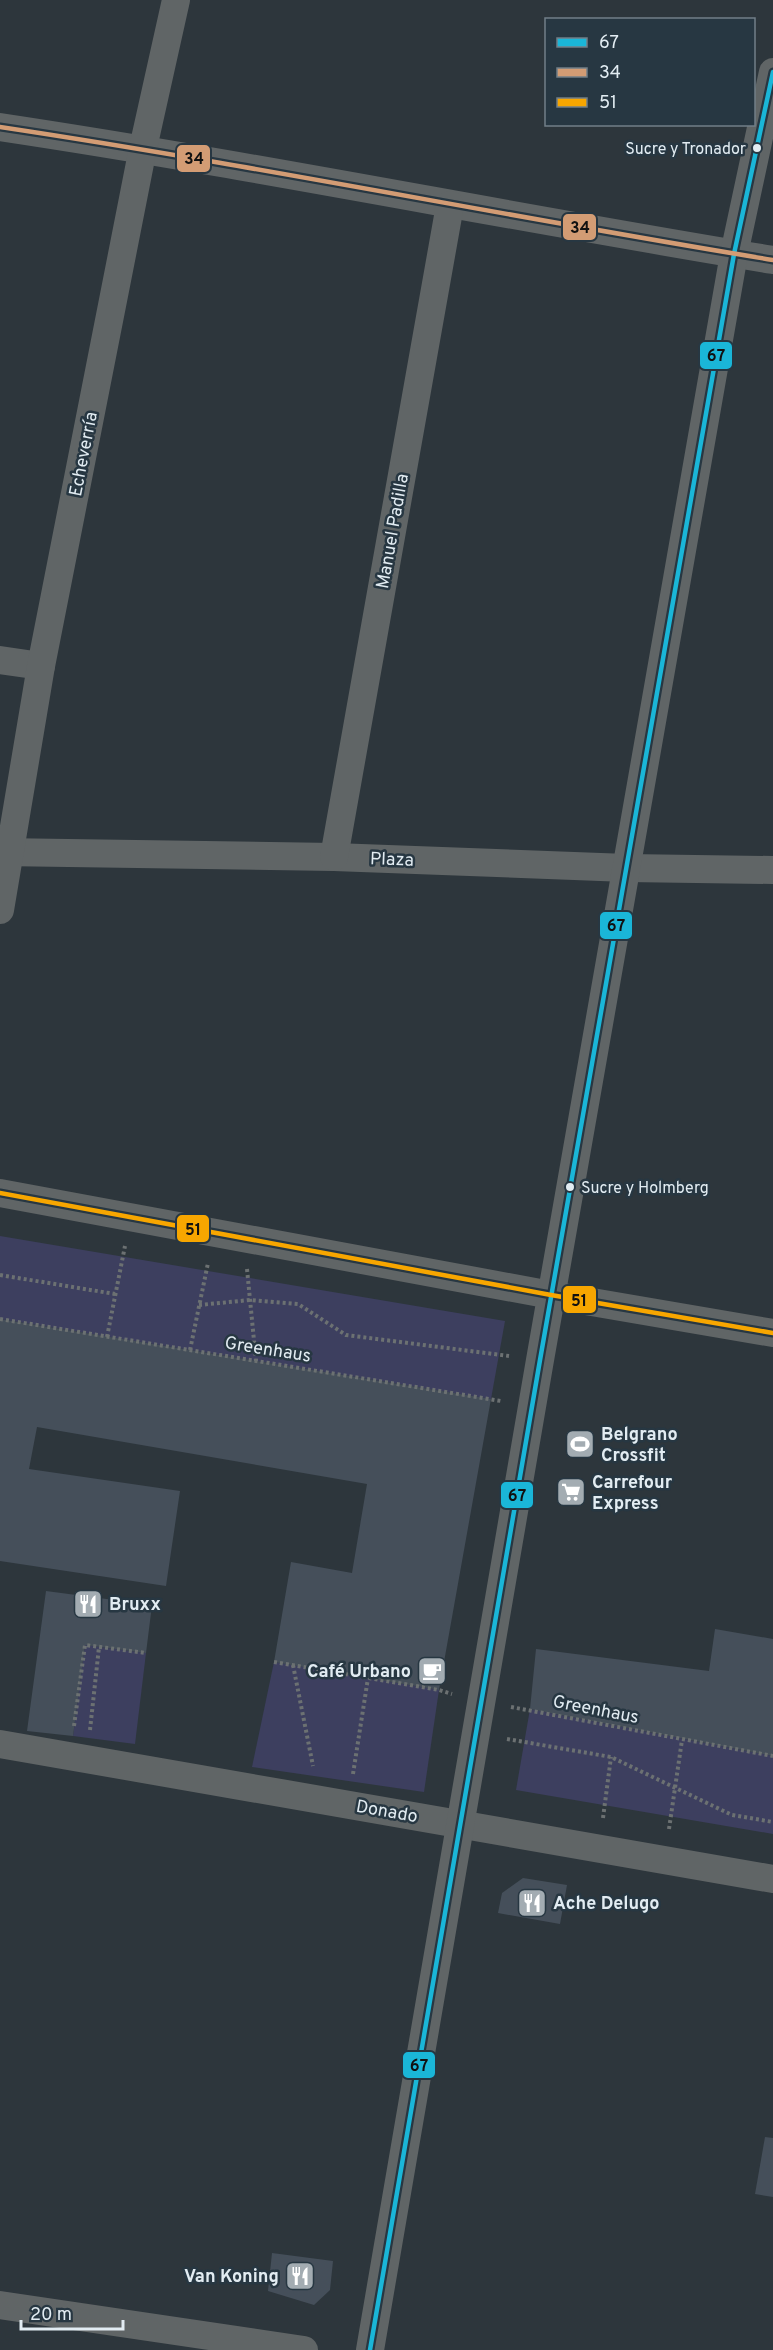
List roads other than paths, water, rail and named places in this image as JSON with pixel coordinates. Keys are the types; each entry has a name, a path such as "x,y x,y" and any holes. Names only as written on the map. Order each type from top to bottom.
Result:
{"street":[{"name":"Echeverría","path":"0,910 5,852 143,148 176,0"},
{"path":"370,2350 551,1295 734,254 773,72"},
{"path":"0,127 143,148 450,205 773,260"},
{"name":"Manuel Padilla","path":"334,857 450,205"},
{"path":"0,660 41,666"},
{"name":"Plaza","path":"5,852 334,857 627,868 773,870"},
{"path":"0,1193 551,1295 773,1333"},
{"name":"Donado","path":"0,1744 773,1879"},
{"path":"0,2305 304,2350"}],"place":[{"name":"Sucre y Tronador","path":"757,148"},
{"name":"Sucre y Holmberg","path":"570,1187"},
{"name":"Belgrano Crossfit","path":"580,1444"},
{"name":"Carrefour Express","path":"571,1492"},
{"name":"Bruxx","path":"88,1604"},
{"name":"Café Urbano","path":"432,1671"},
{"name":"Ache Delugo","path":"532,1903"},
{"name":"Van Koning","path":"300,2276"}]}
